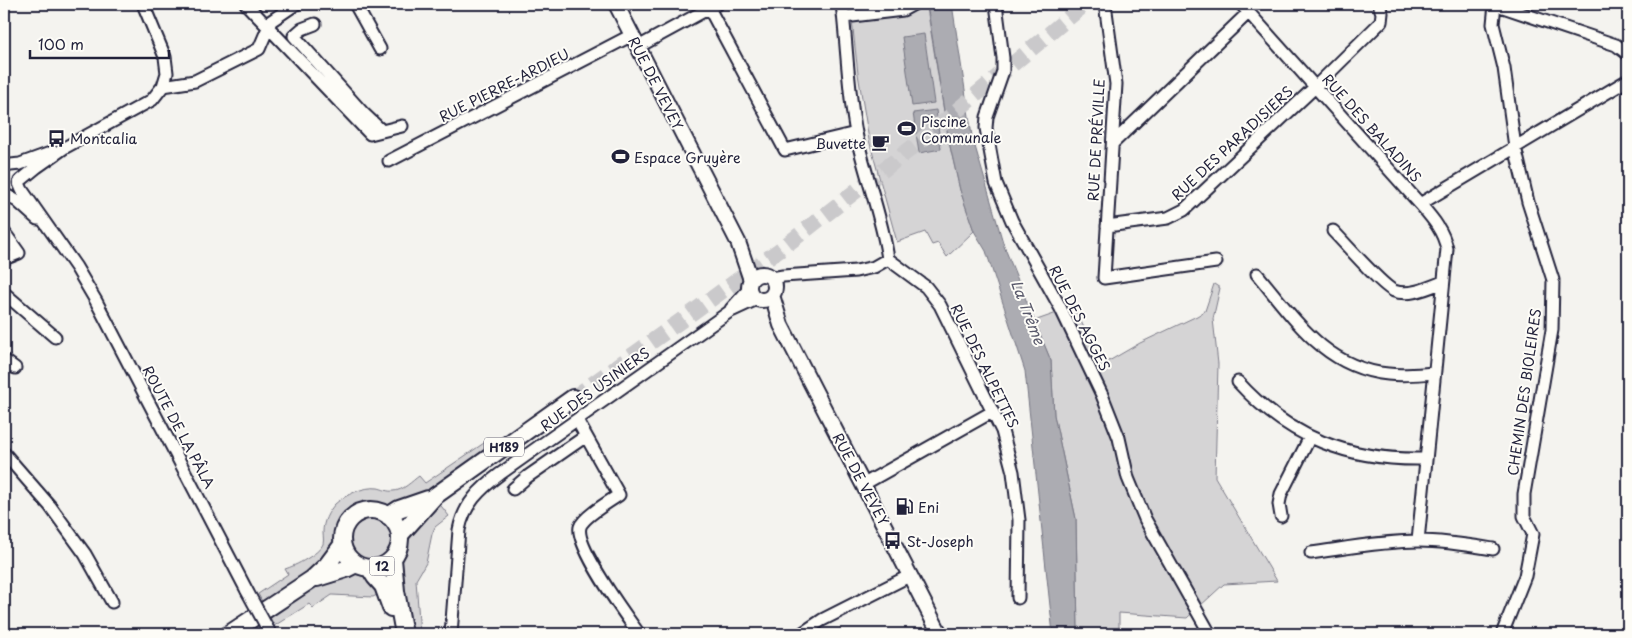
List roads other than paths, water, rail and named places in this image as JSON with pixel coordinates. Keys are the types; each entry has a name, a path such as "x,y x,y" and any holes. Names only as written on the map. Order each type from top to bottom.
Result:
{"highway":[{"name":"H189","path":"435,496 573,398"},
{"path":"388,516 399,509 435,496"},
{"path":"229,634 312,579 327,565 342,545 344,528 355,516 363,511 373,510 388,516 395,523 400,535 435,496"},
{"name":"12","path":"363,566 381,567 393,559 399,547 400,535"},
{"name":"12","path":"342,545 346,555 363,566 388,594 396,634"},
{"name":"12","path":"393,559 396,591 404,634"},
{"path":"312,579 363,566"}],"main road":[{"name":"RUE DE VEVEY","path":"616,4 760,288 782,325 940,634"}],"street":[{"path":"5,195 14,192 20,182 37,167 64,148 152,100 163,86 167,73 165,57 143,4"},
{"path":"246,4 290,50 352,109"},
{"path":"163,86 195,81 259,49 271,21 296,4"},
{"path":"355,4 380,49"},
{"path":"760,288 783,276 856,270 874,267 888,259 885,239 856,133 851,103 842,4"},
{"path":"844,17 903,10 914,4"},
{"name":"RUE DES AGGES","path":"996,4 1003,71 987,117 986,128 996,183 1012,221 1060,307 1102,395 1118,438 1128,478 1145,519 1210,634"},
{"name":"RUE DES PARADISIERS","path":"1107,226 1168,218 1184,210 1381,22 1382,13 1379,4"},
{"path":"1495,4 1616,45 1628,54"},
{"name":"CHEMIN DES BIOLEIRES","path":"1495,4 1494,24 1504,68 1515,147 1528,202 1554,280 1552,330 1524,494 1524,516 1533,534 1525,576 1502,634"},
{"path":"713,6 785,150 856,133"},
{"name":"RUE PIERRE-ARDIEU","path":"389,161 635,41 713,6"},
{"name":"RUE DE PRÉVILLE","path":"1108,6 1116,84 1104,278 1216,262"},
{"path":"1113,143 1244,8"},
{"name":"RUE DES BALADINS","path":"1244,8 1420,204 1628,80"},
{"path":"315,24 302,29 294,36 370,134 402,126"},
{"path":"290,50 299,42"},
{"path":"8,164 64,148"},
{"name":"ROUTE DE LA PÂLA","path":"8,164 18,172 22,190 76,266 96,301 270,633"},
{"name":"ROUTE DE LA PÂLA","path":"5,195 17,201 56,238"},
{"path":"1418,541 1446,249 1444,236 1436,222 1420,204"},
{"path":"1333,231 1394,291 1409,292 1443,282"},
{"path":"4,232 19,253 4,259"},
{"name":"RUE DES ALPETTES","path":"888,259 926,287 940,305 1002,431 1013,472 1019,520 1018,598"},
{"path":"1257,274 1309,336 1337,358 1360,369 1388,374 1434,373"},
{"name":"RUE DES USINIERS","path":"450,634 457,544 461,521 471,501 481,489 760,288"},
{"path":"4,294 56,337"},
{"path":"4,360 15,368"},
{"path":"1238,382 1268,412 1290,427 1310,437 1342,450 1383,458 1426,459"},
{"path":"864,484 992,412"},
{"path":"576,420 619,495 587,518 581,525 580,535 598,572 639,634"},
{"path":"513,489 586,436"},
{"path":"1281,516 1279,504 1281,494 1310,437"},
{"path":"4,453 50,506 85,554 112,602"},
{"path":"1312,553 1358,546 1418,541 1451,543 1492,549"},
{"path":"801,634 822,620 911,576"}],"water":[{"name":"La Trême","path":"927,4 952,4 972,136 1004,246 1051,361 1054,415 1076,519 1078,634 1053,634 1025,371 986,251 974,231 960,190 949,142"},
{"path":"924,34 934,103 912,106 902,37"},
{"path":"936,110 941,149 919,153 913,113"}],"tunnel":[{"path":"573,398 781,249 918,143 1085,4"}],"place":[{"name":"Piscine Communale","path":"907,129"},
{"name":"Montcalia","path":"56,138"},
{"name":"Buvette","path":"880,143"},
{"name":"Espace Gruyère","path":"620,157"},
{"name":"Eni","path":"904,507"},
{"name":"St-Joseph","path":"893,541"}]}
